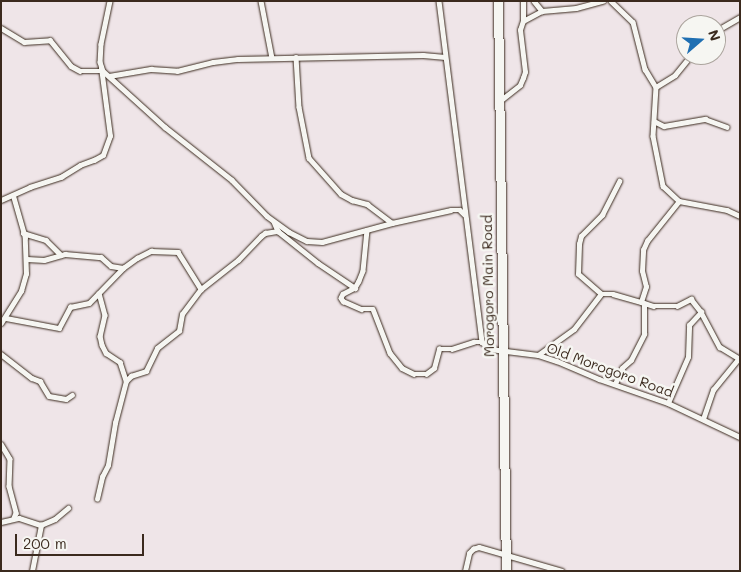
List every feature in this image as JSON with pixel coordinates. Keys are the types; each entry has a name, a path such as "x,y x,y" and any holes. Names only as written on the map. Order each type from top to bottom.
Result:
{"highway":[{"name":"Morogoro Main Road","path":"498,1 506,571"}],"street":[{"path":"1,200 30,187 61,177 103,154 110,136 101,69 103,29 110,1"},
{"path":"261,1 272,58"},
{"path":"367,230 363,270 355,288 343,294 342,300 361,308 373,309 392,356 402,368 414,374 426,374 434,368 439,349 452,349 474,342 482,342 469,232 464,214 439,1"},
{"path":"500,101 520,85 525,72 520,30 523,21 523,1"},
{"path":"534,1 542,11"},
{"path":"523,21 542,11 603,1"},
{"path":"611,1 633,22 645,69 656,87 654,136 660,177 666,190 679,201 727,210 740,216"},
{"path":"726,25 740,17"},
{"path":"1,28 24,42 50,40 71,66 80,71 101,69 165,127 232,180 273,221 298,236 313,242 331,241 392,223 451,210 460,210 464,214"},
{"path":"109,76 151,69 177,71 213,62 272,58 423,55 445,57"},
{"path":"296,57 299,107 309,158 341,194 366,204 392,223"},
{"path":"656,87 675,75 683,65"},
{"path":"654,121 664,126 705,119 727,128"},
{"path":"619,181 602,216 582,236 579,244 578,274 601,294 613,294 642,303 676,306 690,298 702,312 720,348 739,358 713,390 703,419"},
{"path":"1,323 6,318 25,283 27,259 24,233 13,196"},
{"path":"615,384 620,370 631,360 644,334 642,303 646,287 642,271 643,250 647,241 679,201"},
{"path":"273,221 278,231 318,263 355,288"},
{"path":"126,381 132,376 146,372 157,348 179,331 182,314 201,289 238,260 261,236 265,233 278,231"},
{"path":"24,233 46,240 61,255"},
{"path":"6,318 58,328 70,306 86,304 99,294 123,268 151,251 178,252 201,289"},
{"path":"27,259 44,260 61,255 101,256 112,266 123,268"},
{"path":"97,499 102,477 108,465 115,423 126,381 120,362 106,353 102,345 100,336 106,315 99,294"},
{"path":"538,355 574,329 601,294"},
{"path":"668,403 688,357 689,325 702,312"},
{"name":"Old Morogoro Road","path":"482,342 490,350 538,355 668,403 740,437"},
{"path":"1,354 40,382 49,396 66,399 72,395"},
{"path":"1,444 10,459 9,486 16,513 14,518"},
{"path":"1,522 14,518 29,520 41,525 55,519 68,508"},
{"path":"32,571 41,525"},
{"path":"465,571 473,549 492,549 506,555 562,571"}]}
